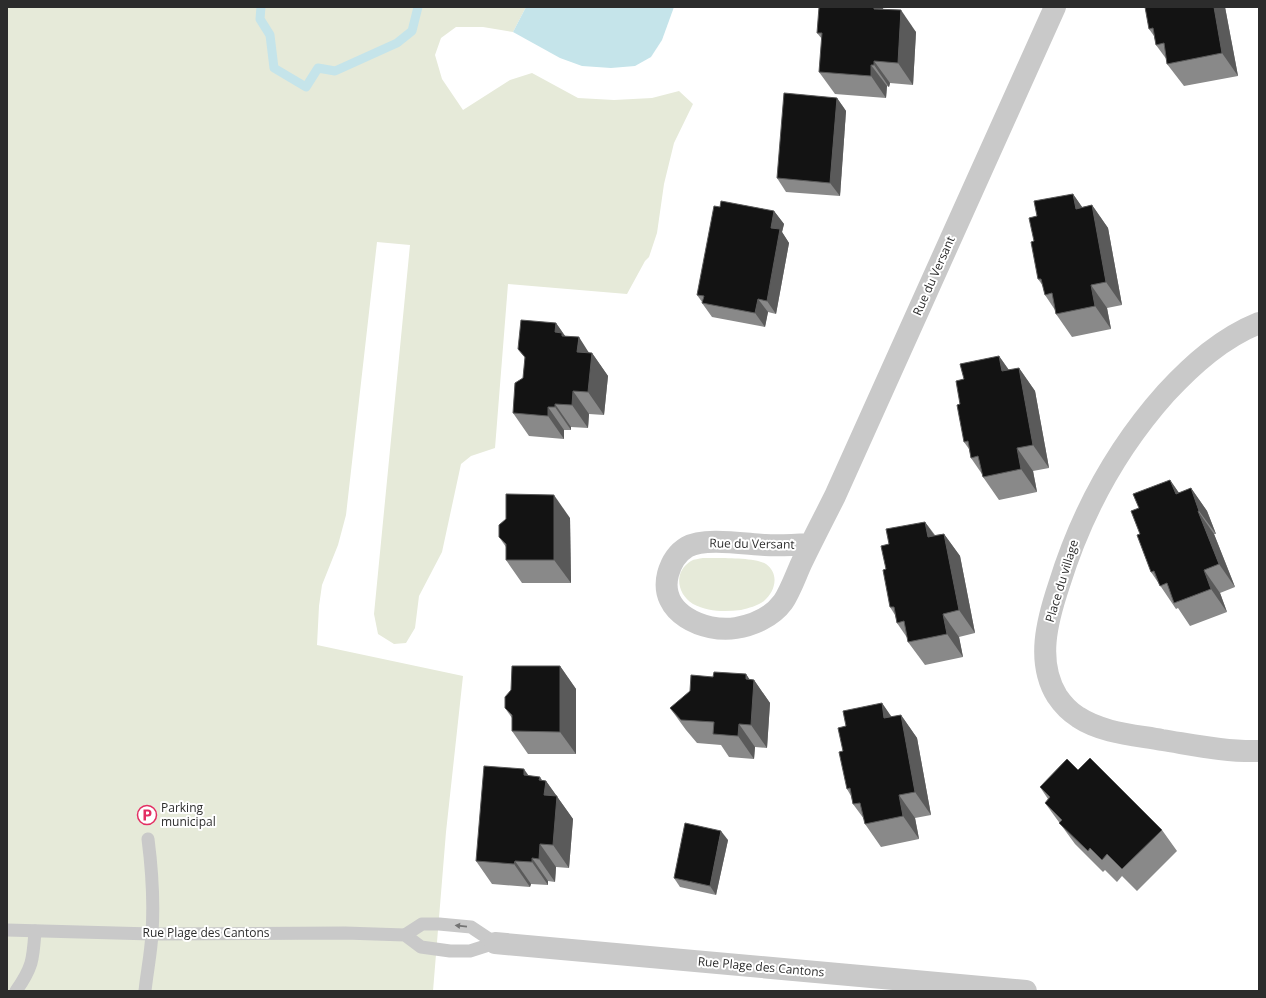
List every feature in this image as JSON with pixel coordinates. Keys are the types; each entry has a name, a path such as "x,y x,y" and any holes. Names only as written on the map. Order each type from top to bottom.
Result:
{"street":[{"name":"Rue du Versant","path":"810,544 765,545 705,542 687,547 677,555 671,565 667,579 667,592 671,604 681,614 694,622 709,626 735,628 760,621 772,614 783,602 810,544 835,496 1055,7"},
{"name":"Place du village","path":"1259,323 1220,343 1197,361 1147,414 1122,448 1100,485 1081,523 1066,562 1055,598 1046,635 1044,651 1050,682 1057,696 1066,708 1079,718 1114,731 1208,748 1259,750"},
{"name":"Rue Plage des Cantons","path":"495,943 1026,991"}],"lane":[{"path":"145,991 152,934 152,870 148,839"},
{"name":"Rue Plage des Cantons","path":"7,930 152,934 345,933 404,935 422,924 439,924 471,927 495,943"},
{"path":"16,991 29,972 33,961 35,931"},
{"name":"Rue Plage des Cantons","path":"404,935 420,947 450,951 470,951 495,943"}],"green space":[{"path":"7,7 526,7 513,32 483,27 456,27 441,38 435,55 442,79 463,110 510,80 532,73 578,98 614,100 652,98 679,91 693,104 674,143 664,184 657,233 649,257 645,261 627,294 508,284 495,448 471,456 461,464 442,552 419,596 415,628 406,643 394,644 378,634 374,614 410,245 377,242 346,515 338,545 322,585 319,606 317,645 463,676 446,832 433,991 7,991"},
{"path":"703,558 745,559 766,564 773,573 774,578 771,593 761,603 741,610 717,611 705,609 693,604 683,595 679,583 681,571 691,561"}],"water":[{"path":"526,7 674,7 662,40 651,57 635,66 611,68 582,66 560,58 513,32"}],"building":[{"path":"819,7 874,7 874,9 901,10 898,63 874,61 874,65 871,65 871,76 819,72 822,33 817,33"},
{"path":"1145,7 1214,7 1222,53 1167,64 1164,43 1156,45 1153,28 1149,29"},
{"path":"784,93 837,98 830,183 777,178"},
{"path":"1073,194 1076,209 1092,205 1106,282 1091,285 1095,306 1056,314 1052,293 1045,295 1041,279 1038,279 1031,242 1034,241 1029,218 1037,216 1034,201"},
{"path":"721,201 774,211 771,228 780,229 767,301 758,299 755,313 702,303 704,296 697,295 714,206 720,207"},
{"path":"521,320 556,323 555,332 562,333 562,336 579,337 577,352 592,353 588,392 573,391 572,405 555,404 555,407 548,407 548,416 513,413 515,383 523,378 525,357 518,349"},
{"path":"999,356 1002,371 1019,368 1033,445 1017,448 1021,469 983,477 978,456 971,458 968,441 964,442 957,405 960,404 956,381 964,379 960,364"},
{"path":"1170,480 1176,494 1191,488 1198,511 1219,564 1204,570 1211,589 1174,603 1167,583 1160,586 1154,571 1151,572 1137,535 1140,534 1131,511 1139,508 1133,494"},
{"path":"506,494 554,495 554,560 506,560 506,544 499,537 499,525 506,519"},
{"path":"925,522 928,537 944,534 959,610 943,614 947,634 908,642 904,621 897,623 894,607 890,607 883,570 886,569 881,546 889,544 886,529"},
{"path":"512,666 560,666 560,732 512,731 512,715 505,708 505,697 511,690"},
{"path":"714,672 746,674 746,679 754,680 751,725 739,724 738,736 713,734 714,722 681,720 670,708 690,691 691,675 713,677"},
{"path":"882,703 884,718 901,715 915,792 899,795 903,816 865,824 860,803 853,804 850,788 847,789 839,752 843,751 838,728 846,726 843,711"},
{"path":"1090,758 1162,830 1122,869 1107,854 1102,860 1090,848 1088,851 1059,823 1062,820 1045,803 1050,797 1040,787 1067,759 1078,770"},
{"path":"484,766 524,769 524,775 540,777 539,780 546,781 544,795 557,796 553,845 540,844 539,859 532,858 532,862 515,861 514,864 476,861"},
{"path":"685,823 721,831 710,886 674,878"}],"waterway":[{"path":"261,7 260,19 270,35 274,68 306,87 318,68 335,71 397,43 412,31 418,7"}],"place":[{"name":"Parking municipal","path":"147,815"}]}
